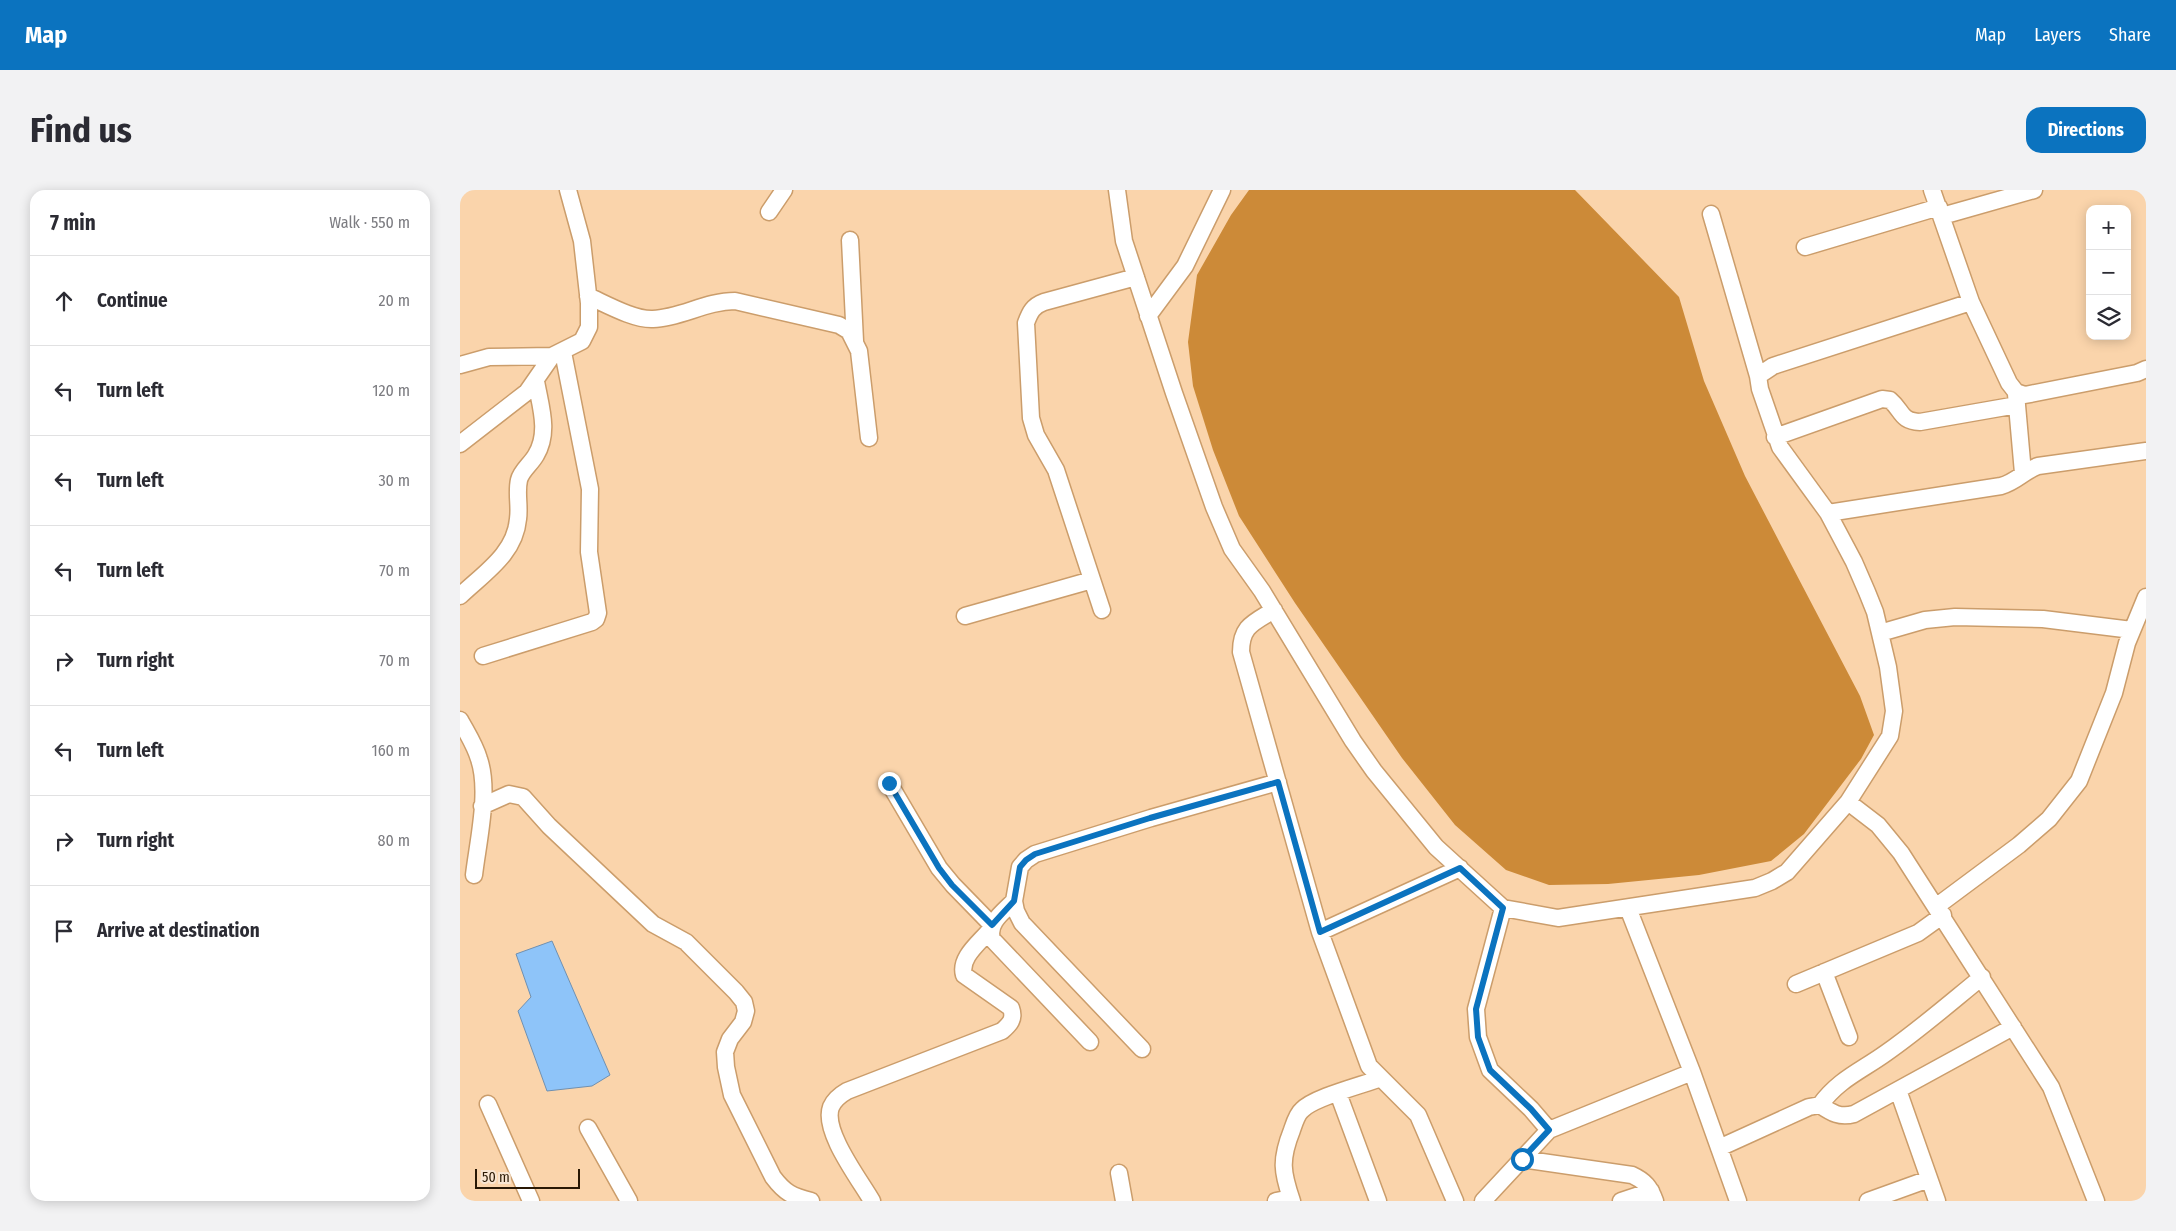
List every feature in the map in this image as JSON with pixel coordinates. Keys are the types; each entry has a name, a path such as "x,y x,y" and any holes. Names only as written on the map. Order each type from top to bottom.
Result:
{"street":[{"path":"460,444 511,406 536,381 557,354 582,341 589,327 588,296 582,242 568,190"},
{"path":"769,212 784,190"},
{"path":"1117,190 1124,241 1148,316 1214,507 1232,549 1274,610 1374,771 1436,847 1503,908 1558,918 1755,888 1772,881 1786,872 1848,802 1890,736 1893,724 1894,711 1888,667 1875,612 1864,584 1828,513 1780,447 1775,437 1711,214"},
{"path":"1148,316 1185,266 1222,190"},
{"path":"1932,190 1941,211 1971,302 2017,399 2023,473"},
{"path":"1806,247 1941,211 2034,190"},
{"path":"850,240 856,341"},
{"path":"1102,610 1056,470 1036,435 1027,365 1026,323 1030,312 1036,305 1136,277"},
{"path":"588,296 640,318 652,319 669,316 721,301 735,301 839,325 849,331 860,351 869,438"},
{"path":"1758,376 1773,366 1971,302"},
{"path":"460,365 489,357 557,354"},
{"path":"483,656 592,622 596,619 598,613 589,552 590,489 557,354"},
{"path":"1775,437 1882,399 1890,400 1903,417 1910,422 1920,422 2017,399 2025,394 2137,373 2146,369"},
{"path":"460,596 501,559 514,539 518,519 518,481 521,474 535,457 543,438 544,426 536,381"},
{"path":"1828,513 2002,486 2017,480 2023,473 2038,466 2146,451"},
{"path":"965,616 1092,580"},
{"path":"1796,984 1918,932 1940,911 2049,819 2079,782 2114,693 2146,597"},
{"path":"1274,610 1250,626 1241,637 1241,652 1320,932 1369,1066 1418,1114 1455,1201"},
{"path":"1880,633 1925,620 1955,617 2138,622"},
{"path":"460,720 480,760 484,796 474,874"},
{"path":"1142,1050 1022,923 1016,911 1014,901 1020,867 1035,854 1150,818 1278,782"},
{"path":"889,783 939,868 990,928 992,939 1090,1042"},
{"path":"482,806 509,794 523,796 549,826 653,924 662,931 675,934 686,942 736,992 744,1002 746,1011 743,1022 730,1039 725,1052 732,1095 776,1182 787,1193 811,1201"},
{"path":"1848,802 1878,825 1901,853 1940,911 2051,1087 2096,1201"},
{"path":"1320,932 1460,868"},
{"path":"866,1199 835,1138 829,1122 830,1108 837,1098 847,1091 1002,1031 1011,1023 1012,1008 964,975 962,967 965,959 1014,901"},
{"path":"1503,908 1476,1009 1478,1037 1490,1070 1531,1109 1549,1130"},
{"path":"1628,908 1692,1072 1738,1201"},
{"path":"1824,972 1849,1037"},
{"path":"1719,1148 1809,1106 1820,1104 1829,1092 1850,1075 1885,1054 1982,977"},
{"path":"1820,1104 1834,1114 1844,1117 1854,1114 2013,1028"},
{"path":"1483,1201 1549,1130 1692,1072"},
{"path":"1286,1200 1282,1161 1285,1147 1302,1110 1315,1102 1381,1078"},
{"path":"1898,1090 1937,1201"},
{"path":"1338,1093 1378,1201"},
{"path":"488,1104 531,1201"},
{"path":"588,1128 629,1201"},
{"path":"1522,1159 1632,1175 1643,1180 1653,1196 1621,1201"},
{"path":"1119,1173 1124,1201"},
{"path":"1868,1201 1929,1179"}],"shaded area":[{"path":"1249,190 1575,190 1679,297 1704,381 1745,476 1860,696 1874,735 1861,759 1804,834 1771,861 1699,875 1608,884 1549,885 1506,870 1455,825 1402,758 1295,603 1239,516 1213,450 1193,386 1188,342 1197,275 1231,215"}],"water":[{"path":"552,941 610,1075 592,1086 547,1091 518,1011 531,997 516,954"}],"route":[{"path":"889,783 939,868 952,885 992,925 1014,901 1020,867 1035,854 1150,818 1278,782 1320,932 1460,868 1503,908 1476,1009 1478,1037 1490,1070 1531,1109 1549,1130 1522,1159"}]}
